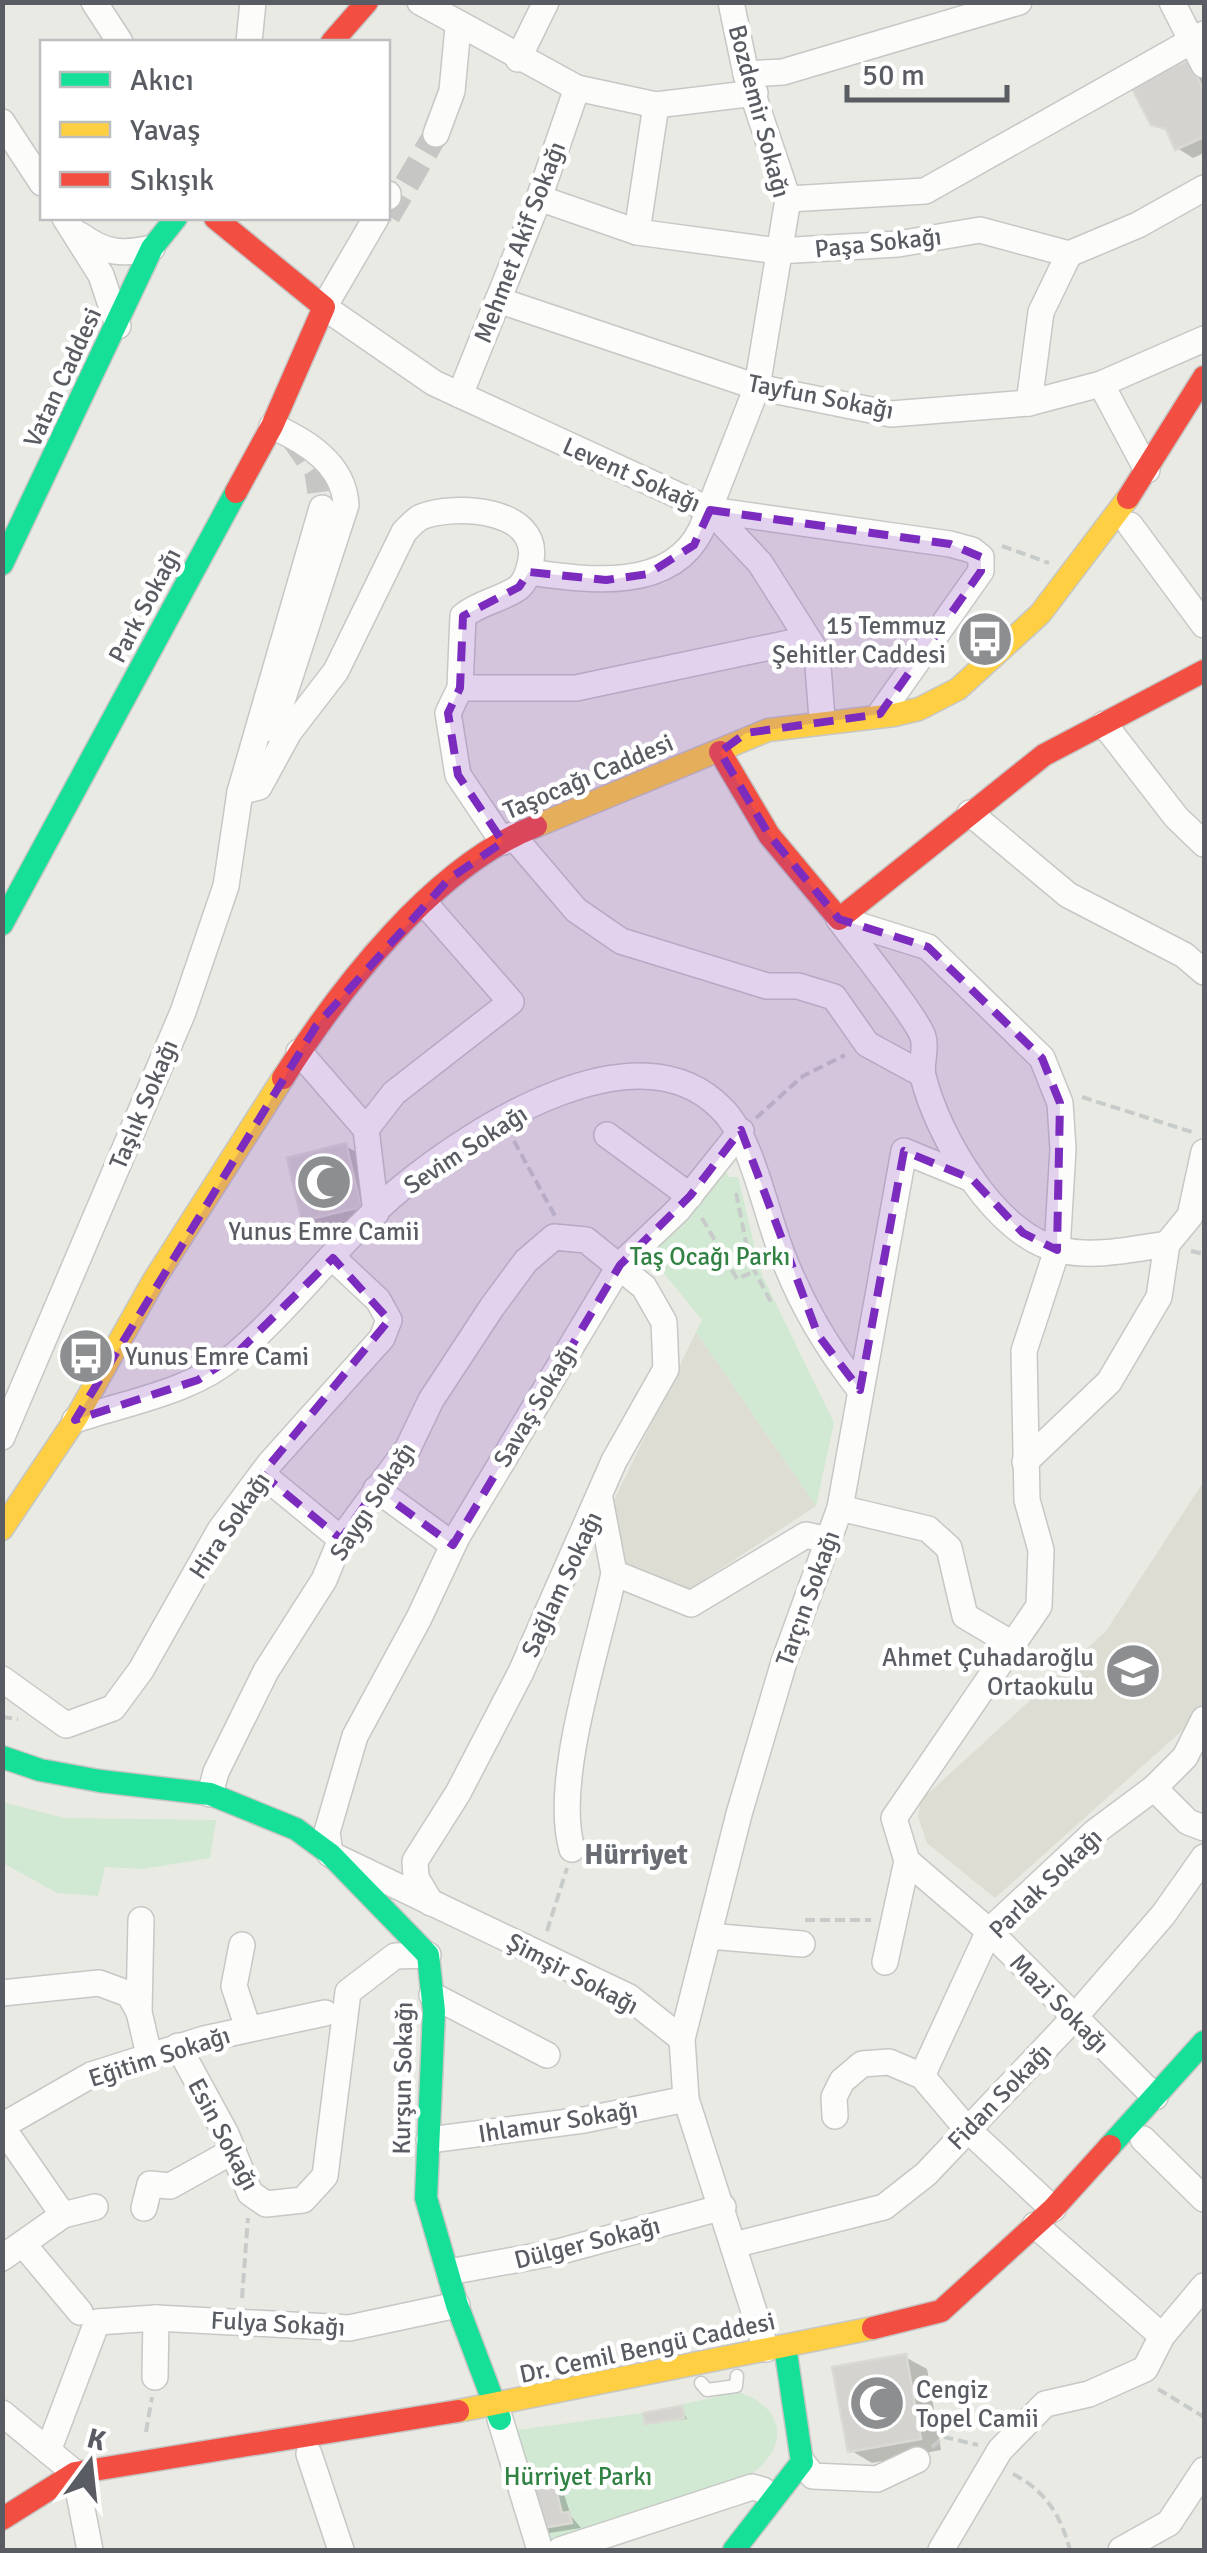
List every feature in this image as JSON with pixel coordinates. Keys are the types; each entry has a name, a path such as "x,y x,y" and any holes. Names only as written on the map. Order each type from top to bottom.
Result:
{"street":[{"path":"94,2 119,40"},
{"path":"248,40 253,2"},
{"path":"323,40 356,2"},
{"path":"334,40 367,2"},
{"path":"420,2 458,27 577,88 656,106 750,84 952,13 1019,2"},
{"path":"518,58 546,2"},
{"name":"Bozdemir Sokağı","path":"529,572 606,580 648,574 674,562 694,545 756,387 788,199 750,84 731,2"},
{"path":"1172,2 1197,37 1204,65"},
{"path":"436,134 452,91 458,27"},
{"path":"788,199 925,191 1197,37"},
{"name":"Mehmet Akif Sokağı","path":"460,395 539,198 577,88"},
{"path":"638,232 656,106"},
{"path":"2,122 40,180"},
{"path":"1029,403 1041,312 1069,254 1138,225 1204,188"},
{"name":"Paşa Sokağı","path":"539,198 638,232 778,251 898,244 980,230 1069,254"},
{"name":"Vatan Caddesi","path":"2,564 152,248 174,220"},
{"name":"Levent Sokağı","path":"218,220 324,307 434,383 710,510 972,550 981,557 982,571 880,714"},
{"path":"324,307 375,220"},
{"path":"70,225 102,250 124,254 152,248"},
{"path":"70,225 101,276 118,326"},
{"name":"Tayfun Sokağı","path":"498,300 756,387 891,414 1029,403 1101,384 1204,339"},
{"name":"Park Sokağı","path":"2,924 272,426 324,307"},
{"path":"720,752 746,733 822,719 916,711 953,696 987,666 1094,550 1204,377"},
{"path":"1101,384 1147,470"},
{"path":"720,752 922,729 959,714 1077,594 1130,525 1204,411"},
{"name":"Taşlık Sokağı","path":"249,761 268,741 298,666 346,505 346,490 308,441 272,426"},
{"name":"Taşlık Sokağı","path":"2,1437 182,1012 226,886 240,792 322,508"},
{"path":"710,510 760,563 817,653 822,719"},
{"path":"240,792 259,787 289,732 336,671 404,532 420,518 494,512 520,526 533,550 529,572 518,588 478,604 463,616 460,688 448,713 458,775 508,839 576,910 621,940 766,986 798,986 834,998 867,1044 922,1074"},
{"path":"1130,525 1204,625"},
{"path":"460,688 576,688 808,639"},
{"path":"839,918 1044,754 1204,671"},
{"path":"1104,724 1202,837"},
{"path":"720,752 769,835 839,918 924,1037 922,1074 962,1166 972,1179 1023,1233 1057,1250 1094,1254 1167,1244"},
{"name":"Taşocağı Caddesi","path":"2,1529 75,1420 154,1280 300,1052 374,957 449,879 508,839 720,752"},
{"path":"970,813 1068,895 1184,954 1204,972"},
{"path":"366,1129 394,1093 511,1002 427,906"},
{"path":"839,918 928,947 1042,1058 1054,1088 1063,1149 1057,1250 1024,1352 1027,1500 1041,1550 1039,1606 894,1818 906,1861 885,1962"},
{"path":"300,1052 366,1129 376,1213"},
{"name":"Sevim Sokağı","path":"75,1420 198,1380 234,1356 400,1189 503,1120 578,1084 652,1073 696,1085 734,1140 818,1335 860,1390"},
{"path":"607,1135 690,1196"},
{"name":"Savaş Sokağı","path":"330,1854 327,1832 355,1736 453,1544 620,1265 690,1196 734,1140"},
{"name":"Tarçın Sokağı","path":"682,2039 772,1700 840,1508 904,1151 972,1179"},
{"path":"1025,1462 1109,1382 1159,1297 1167,1244 1190,1216 1204,1152"},
{"name":"Saygı Sokağı","path":"210,1794 216,1772 266,1670 324,1580 341,1539 408,1448 452,1364 526,1262 554,1236 567,1238"},
{"path":"567,1238 586,1240 620,1265"},
{"name":"Hira Sokağı","path":"2,1679 66,1726 113,1708 141,1670 220,1530 262,1474 382,1338 390,1320 378,1300 334,1258"},
{"name":"Sağlam Sokağı","path":"415,1861 458,1793 503,1706 614,1461 666,1369 664,1322 644,1287 620,1265"},
{"path":"262,1474 341,1539"},
{"path":"376,1489 453,1544"},
{"path":"572,1849 565,1825 571,1763 614,1572 600,1499"},
{"path":"840,1508 928,1529 950,1548 965,1616 1014,1645"},
{"path":"614,1572 690,1604 806,1534 828,1540"},
{"name":"Parlak Sokağı","path":"922,2076 989,1931 1095,1832 1154,1788 1186,1757 1204,1719"},
{"path":"2,1756 40,1770 100,1782 162,1785 210,1794 296,1830 330,1854 428,1954"},
{"path":"2,1778 77,1795 150,1800 210,1794"},
{"path":"1154,1788 1188,1822 1204,1828"},
{"name":"Şimşir Sokağı","path":"330,1854 629,1997 682,2039"},
{"name":"Fidan Sokağı","path":"734,2245 884,2207 926,2174 1073,2019 1163,1915 1204,1857"},
{"path":"364,1870 415,1861 416,1878 432,1903"},
{"name":"Mazi Sokağı","path":"906,1861 989,1931 1073,2019 1155,2096"},
{"path":"139,2012 141,1920"},
{"path":"708,1936 802,1944"},
{"path":"242,1945 234,1986 248,2028"},
{"name":"Esin Sokağı","path":"178,2046 233,2150 250,2193 266,2204 303,2200 326,2176 348,1992 395,1956 428,1954"},
{"name":"Kurşun Sokağı","path":"428,1954 432,1995 426,2198 457,2305 498,2412"},
{"path":"2,1993 99,1983 129,1994 139,2012 150,2055"},
{"path":"432,1995 547,2055"},
{"name":"Eğitim Sokağı","path":"2,2127 91,2074 178,2046 325,2012"},
{"path":"682,2039 686,2099 734,2245 777,2358 795,2460 813,2476 877,2479 917,2460"},
{"name":"Dr. Cemil Bengü Caddesi","path":"1046,2223 1204,2042"},
{"path":"835,2116 834,2097 842,2081 862,2064 888,2062 922,2076 1046,2223 1162,2336"},
{"name":"Dr. Cemil Bengü Caddesi","path":"2,2539 78,2483 498,2412 777,2358 940,2311 1142,2139 1204,2068"},
{"name":"Ihlamur Sokağı","path":"429,2140 584,2120 686,2099"},
{"path":"2,2127 63,2215"},
{"path":"1142,2139 1204,2199"},
{"path":"144,2208 150,2184 170,2186 233,2150"},
{"path":"48,2451 88,2317 13,2251 63,2215 95,2207"},
{"name":"Dülger Sokağı","path":"449,2272 558,2252 723,2207"},
{"path":"940,2550 996,2457 1045,2404 1089,2394 1145,2368 1162,2336 1204,2286"},
{"name":"Fulya Sokağı","path":"88,2317 240,2320 349,2328 457,2305"},
{"path":"155,2377 156,2318"},
{"name":"Dr. Cemil Bengü Caddesi","path":"498,2412 701,2383 736,2376 777,2358"},
{"path":"498,2412 540,2550"},
{"path":"2,2413 48,2451 78,2483 90,2550"},
{"path":"307,2446 341,2550"},
{"name":"Dr. Cemil Bengü Caddesi","path":"2,2519 78,2483 141,2463 307,2446"},
{"path":"560,2550 757,2485 795,2460"},
{"path":"1121,2550 1169,2524 1204,2470"},
{"path":"719,2550 757,2485"},
{"path":"734,2550 757,2485"}],"path":[{"path":"1007,547 1053,564"},
{"path":"774,1306 755,1271 734,1140 803,1076 867,1044"},
{"path":"1054,1088 1204,1136"},
{"path":"503,1120 567,1238"},
{"path":"690,1196 738,1279 755,1271"},
{"path":"540,1954 572,1849"},
{"path":"802,1944 805,1920 894,1920"},
{"path":"240,2320 250,2193"},
{"path":"1145,2368 1159,2392 1204,2417"},
{"path":"141,2463 155,2377"},
{"path":"917,2460 944,2438 996,2457 1030,2482 1060,2516 1070,2550"}],"highlighted area":[{"path":"710,510 950,544 981,557 981,571 880,714 746,733 720,752 769,835 839,919 928,947 1042,1058 1060,1103 1057,1250 1023,1233 972,1179 904,1151 860,1390 818,1335 741,1130 690,1196 620,1265 453,1545 376,1489 341,1539 262,1474 389,1320 333,1258 234,1356 198,1380 75,1420 316,1026 449,879 503,842 458,775 448,713 460,688 463,616 519,587 529,572 606,580 648,574 694,545"}],"shaded area":[{"path":"696,1332 816,1506 687,1591 626,1564 612,1504"},
{"name":"Ahmet Çuhadaroğlu Ortaokulu","path":"1204,1481 1204,1711 995,1898 927,1843 918,1817 921,1800 1106,1631"}],"green space":[{"name":"Taş Ocağı Parkı","path":"724,1161 728,1177 738,1177 761,1273 834,1423 816,1506 696,1332 702,1320 649,1255"},
{"path":"2,1802 64,1818 216,1820 210,1858 143,1869 105,1867 98,1896 57,1893 3,1863"},
{"name":"Hürriyet Parkı","path":"738,2392 765,2406 777,2427 773,2450 753,2473 541,2545 510,2431 643,2413"}],"building":[{"path":"1190,60 1204,92 1204,137 1175,150 1166,129 1151,125 1129,83"},
{"name":"Yunus Emre Camii","path":"346,1143 361,1207 302,1221 287,1158"},
{"name":"Cengiz Topel Camii","path":"906,2354 921,2439 848,2452 832,2367"},
{"path":"682,2406 684,2418 645,2424 643,2413"},
{"path":"554,2482 562,2513 569,2512 572,2523 537,2529 526,2490"}],"tunnel":[{"path":"390,213 436,134"},
{"path":"293,438 317,472 322,508"}],"traffic: fast":[{"path":"2,564 152,248 174,220"},
{"path":"2,924 236,492"},
{"path":"2,1757 40,1770 100,1781 210,1794 296,1829 330,1854 428,1955 434,2011 426,2198 457,2305 500,2419"},
{"path":"1110,2146 1204,2042"},
{"path":"734,2550 802,2462 785,2346"}],"traffic: slow":[{"path":"536,826 768,730 894,715 919,709 958,689 1040,614 1128,498"},
{"path":"2,1529 75,1420 154,1280 283,1078"},
{"path":"458,2411 873,2328"}],"traffic: jam":[{"path":"334,40 367,2"},
{"path":"217,220 324,307 272,426 236,492"},
{"path":"1128,498 1204,377"},
{"path":"720,752 769,835 839,919 1044,755 1204,671"},
{"path":"283,1078 362,969 426,899 498,845 536,826"},
{"path":"873,2328 941,2311 1053,2209 1110,2146"},
{"path":"2,2519 75,2473 458,2411"}],"place":[{"name":"15 Temmuz Şehitler Caddesi","path":"985,639"},
{"name":"Yunus Emre Camii","path":"324,1182"},
{"name":"Yunus Emre Cami","path":"86,1356"},
{"name":"Ahmet Çuhadaroğlu Ortaokulu","path":"1133,1671"},
{"name":"Cengiz Topel Camii","path":"877,2403"}],"district":[{"name":"Hürriyet","path":"636,1854"}]}
